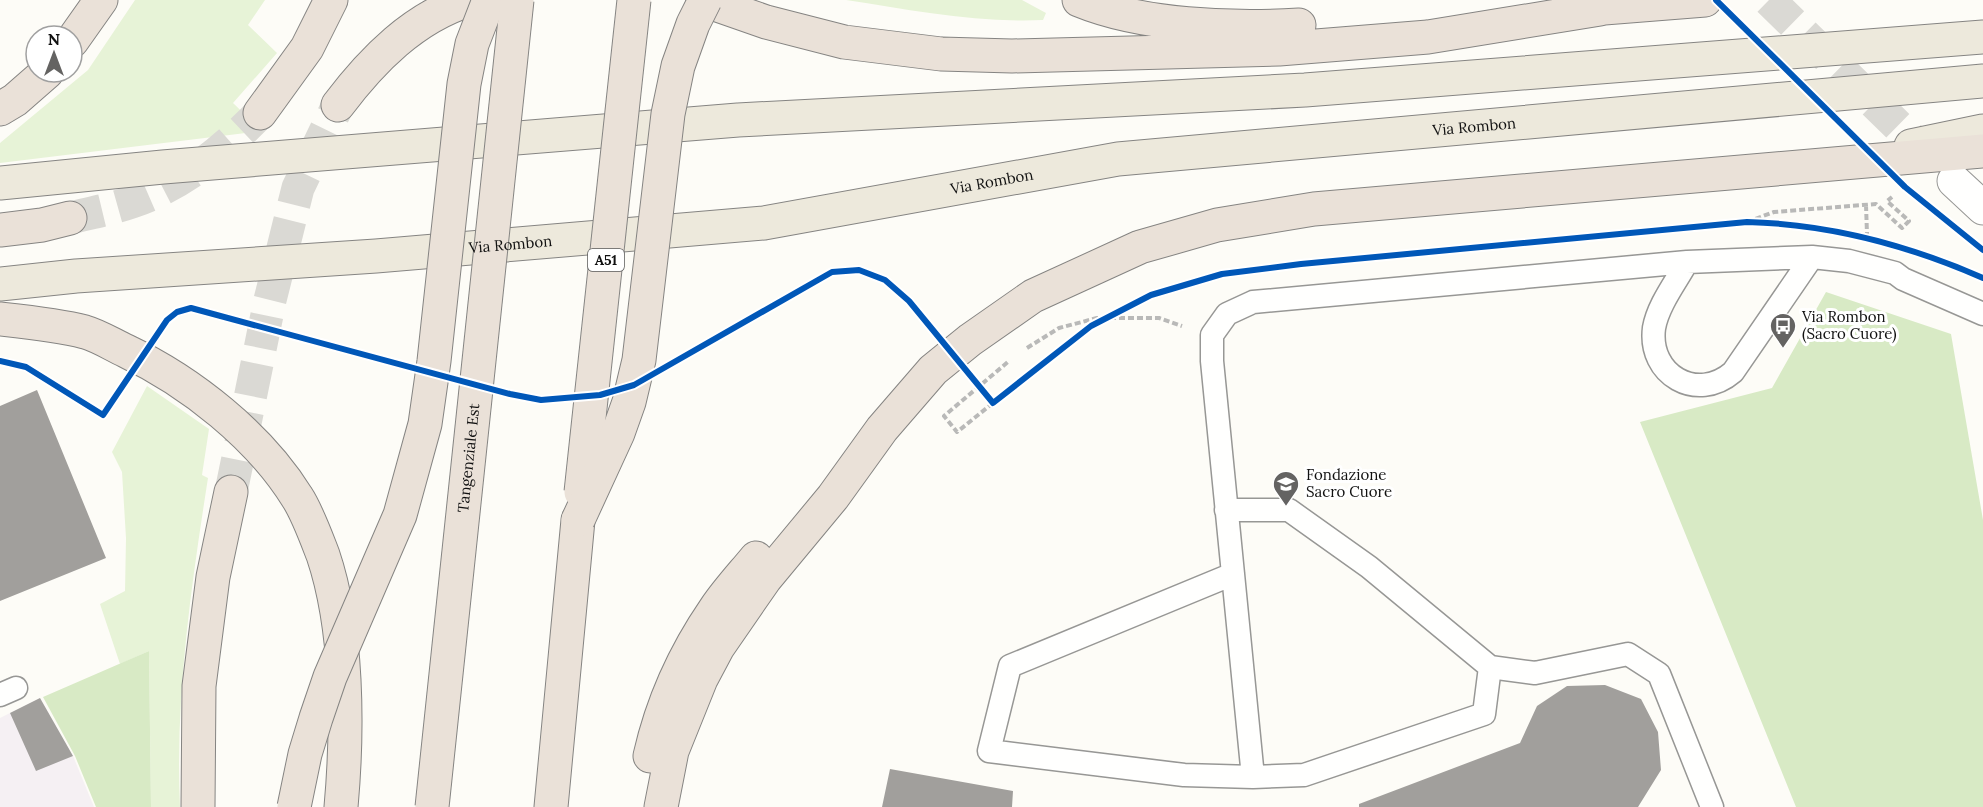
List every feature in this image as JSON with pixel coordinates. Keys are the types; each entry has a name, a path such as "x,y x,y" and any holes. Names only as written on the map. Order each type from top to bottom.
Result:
{"highway":[{"path":"84,24 101,0"},
{"path":"260,113 307,48 331,0"},
{"path":"338,105 359,77 386,50 447,7 469,0"},
{"path":"294,807 305,754 330,677 400,515 425,424 464,84 472,44 489,0"},
{"name":"Tangenziale Est","path":"432,807 517,0"},
{"name":"A51","path":"551,807 578,520 634,0"},
{"path":"578,520 618,432 639,360 668,114 678,66 704,0 766,22 844,42 941,54 1012,56 1279,49 1428,37 1600,9"},
{"path":"1079,0 1130,14 1173,22 1266,27 1424,16 1600,9 1705,0"},
{"path":"0,109 15,100 33,84"},
{"path":"661,807 672,751 701,678 718,647 765,579 833,497 882,429 933,370 970,340 1033,296 1140,247 1217,225 1314,209 1983,151"},
{"path":"0,230 42,225 70,218"},
{"path":"0,319 87,333 146,360 201,395 258,447 298,497 323,555 336,608 345,699 344,775 341,807"},
{"path":"640,807 656,733 669,691 689,649 716,607 822,478 882,429"},
{"path":"198,807 199,686 213,577 231,492"}],"main road":[{"path":"0,183 175,166 738,120 1305,90 1983,37"},
{"name":"Via Rombon","path":"0,284 76,276 376,256 764,223 1118,159 1983,81"},
{"path":"1818,164 1983,131"}],"street":[{"path":"1954,181 1983,208"}],"lane":[{"path":"1687,262 1657,318 1654,344 1662,365 1675,378 1691,384 1705,385 1725,379 1733,372 1812,257"},
{"path":"1253,777 1212,361 1212,335 1227,314 1253,302 1687,262 1812,257 1849,261 1895,273 1903,279 1983,314"},
{"path":"1226,510 1289,510 1369,567 1490,667 1535,673 1628,654 1659,674 1712,807"},
{"path":"1233,574 1010,666 989,751 1184,775 1253,777 1304,775 1484,714 1490,667"}],"path":[{"path":"1747,222 1773,213 1876,204 1902,228 1909,221 1887,201 1896,194"},
{"path":"1866,205 1867,238"},
{"path":"1735,223 1768,222"},
{"path":"1855,236 1874,239"},
{"path":"1091,326 1121,310"},
{"path":"1021,352 1059,328 1097,318 1159,318 1212,335"},
{"path":"1003,395 957,432 944,416 1012,358"},
{"path":"976,383 983,392"}],"shaded area":[{"path":"40,698 73,756 94,807 0,807 0,718"}],"green space":[{"path":"135,0 265,0 248,25 277,53 233,103 262,131 0,163 0,143 71,84 84,84 84,73"},
{"path":"846,0 1022,0 1046,13 1043,20 994,20"},
{"path":"1826,292 1951,334 1983,520 1983,807 1796,807 1640,422 1772,388"},
{"path":"147,386 209,429 202,475 208,478 190,601 182,683 180,807 151,807 149,651 120,664 100,604 125,591 126,538 122,472 112,452"},
{"path":"149,651 151,807 96,807 75,756 43,697"}],"building":[{"path":"37,390 106,558 0,601 0,406"},
{"path":"1605,685 1641,699 1658,732 1661,770 1638,807 1359,807 1359,804 1520,743 1537,706 1567,686"},
{"path":"40,698 73,756 36,771 10,713"},
{"path":"890,769 1013,791 1012,807 882,807"}],"tunnel":[{"path":"1769,0 1935,162"},
{"path":"231,492 270,300 298,188 338,105"},
{"path":"70,218 109,209 150,195 168,186 217,153 260,113"}],"cycle path":[{"path":"1716,0 1905,187 1983,250"},
{"path":"0,361 26,367 103,415 167,320 177,312 191,308 510,394 541,400 600,395 634,385 832,272 859,270 885,280 909,301 993,403 1091,326 1151,295 1222,274 1301,264 1747,222 1808,227 1867,238 1897,246 1983,278"}],"place":[{"name":"Via Rombon (Sacro Cuore)","path":"1783,349"},
{"name":"Fondazione Sacro Cuore","path":"1286,507"}]}
